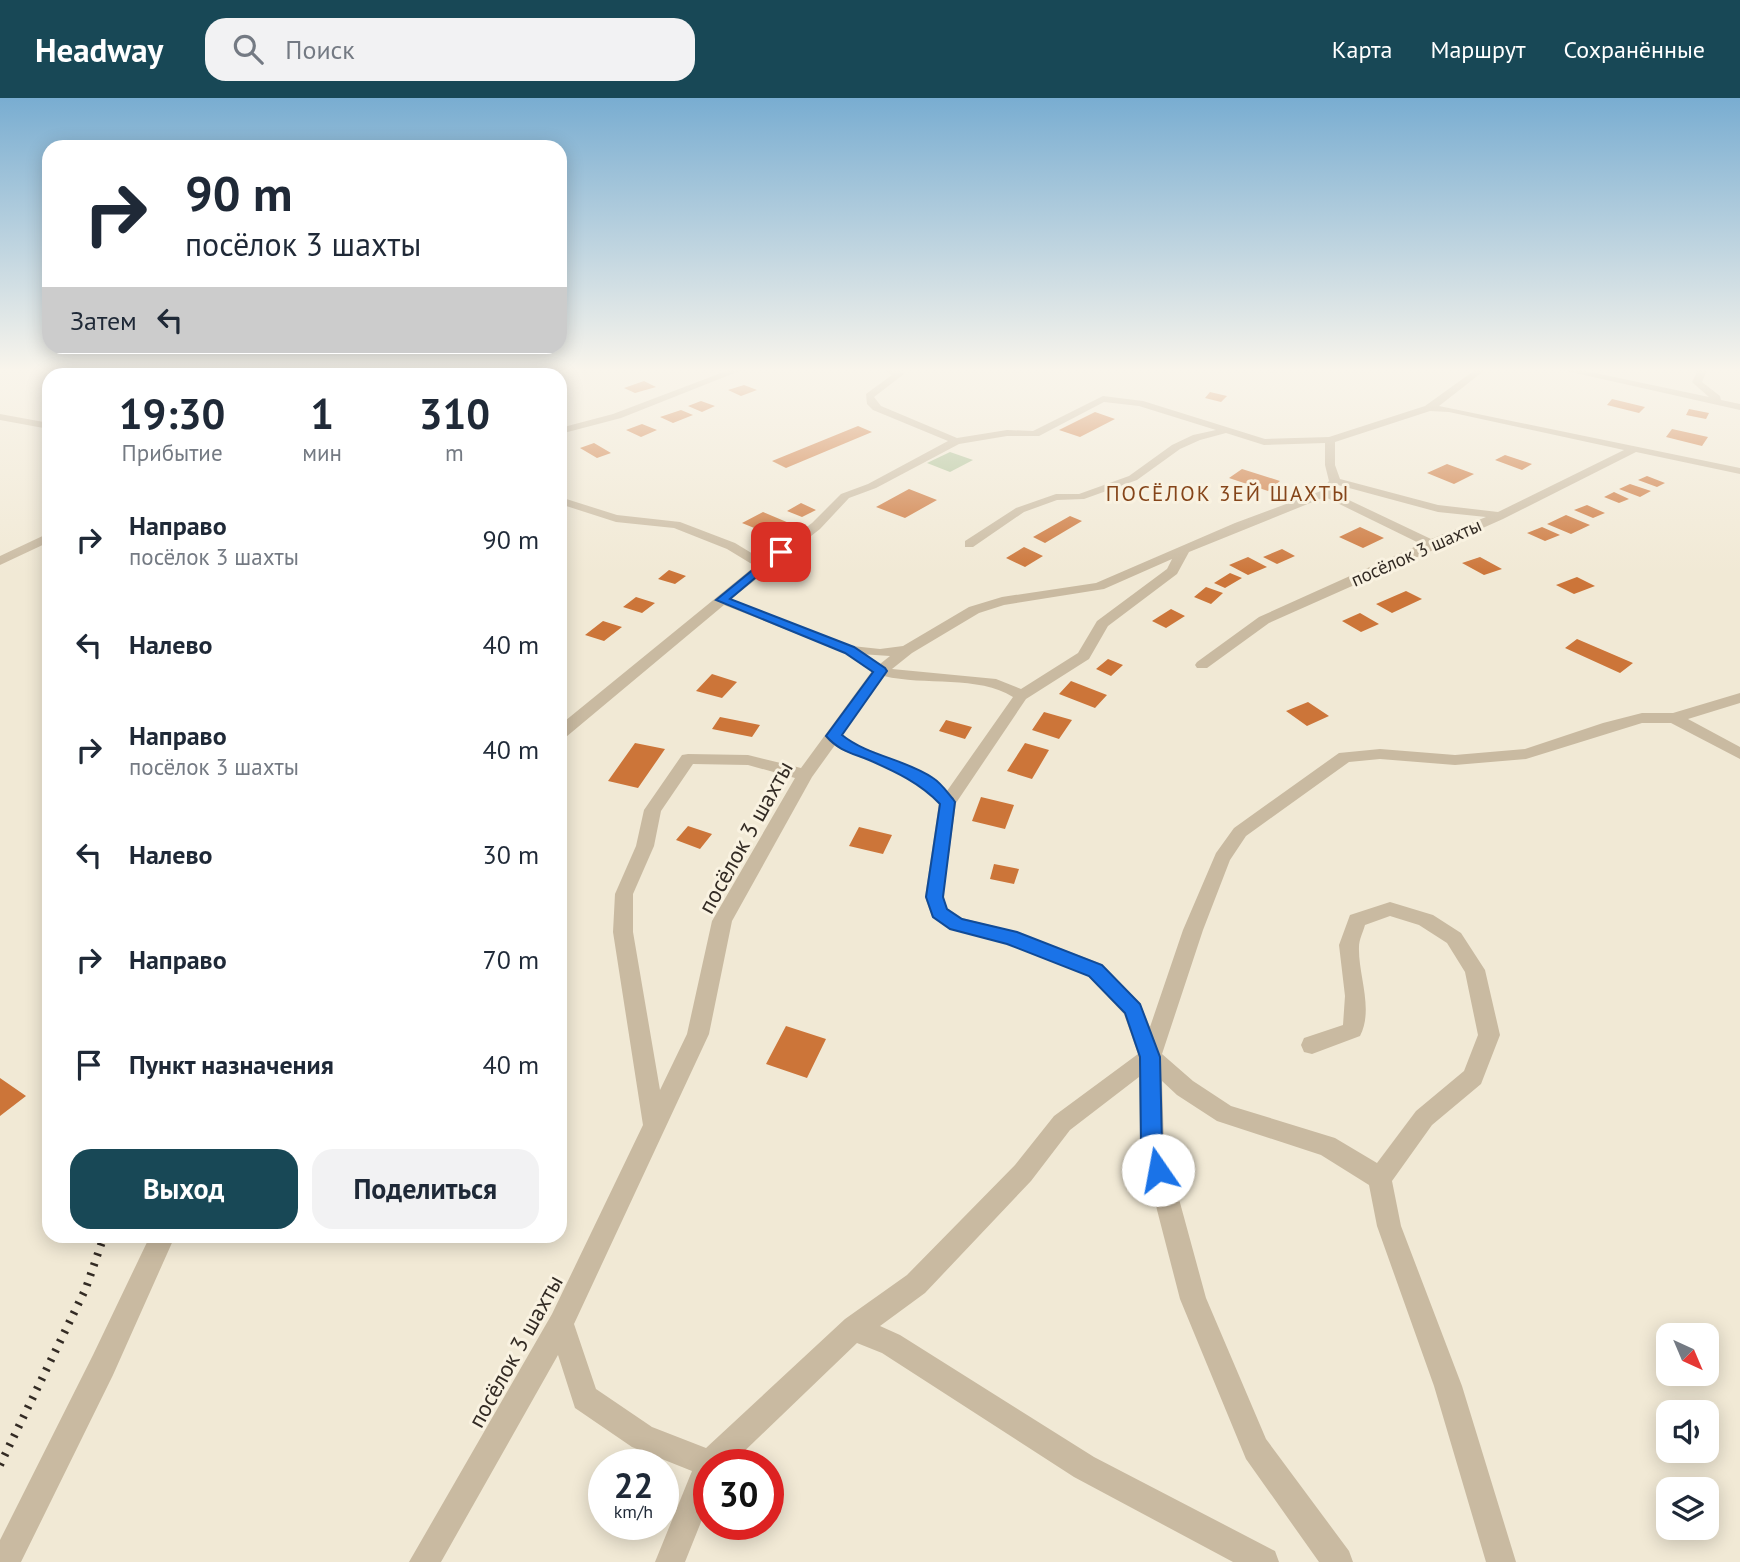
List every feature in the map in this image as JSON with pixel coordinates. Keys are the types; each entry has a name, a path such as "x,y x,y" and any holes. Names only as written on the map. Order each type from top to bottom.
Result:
{"street":[{"path":"950,438 956,441"},
{"path":"567,727 763,566 816,526 845,496 872,486 956,441 973,438"},
{"path":"969,544 1020,510 1056,497 1080,497 1133,478 1177,447 1194,438"},
{"path":"1250,438 1264,442 1335,438"},
{"path":"1591,438 1740,471"},
{"path":"1330,440 1330,487"},
{"name":"посёлок 3 шахты","path":"1202,665 1264,620 1499,516 1636,448"},
{"path":"1330,487 1380,491 1413,503 1499,516"},
{"path":"1330,487 1431,544"},
{"name":"посёлок 3 шахты","path":"424,1562 561,1324 655,1127 698,1034 722,922 805,775 880,671 907,650 974,610 1002,601 1099,586 1330,487"},
{"path":"567,502 615,518 676,525 731,547 763,566"},
{"path":"0,561 42,540"},
{"path":"1184,550 1172,571 1102,624 1084,656 1021,696 948,802 934,897 939,912 957,924 1010,937 1095,970 1133,1009 1150,1057 1152,1144 1193,1299 1256,1449 1338,1562"},
{"path":"722,600 850,650 880,671 999,684 1021,696"},
{"path":"850,650 880,653 907,650"},
{"path":"727,1449 853,1328 916,1284 1023,1173 1062,1123 1150,1057 1192,930 1222,858 1240,832 1345,757 1380,754 1455,760 1526,754 1642,718 1674,719 1740,698"},
{"path":"1674,719 1740,754"},
{"path":"834,736 850,750 871,755 928,782 948,802"},
{"path":"655,1127 623,932 624,894 645,846 653,810 688,759 748,760 805,775"},
{"path":"1312,1045 1353,1030 1355,996 1349,945 1357,920 1390,909 1426,920 1454,937 1475,970 1489,1035 1473,1077 1424,1118 1380,1178 1389,1226 1448,1386 1501,1562"},
{"path":"1150,1057 1185,1088 1225,1114 1327,1146 1380,1178"},
{"path":"5,1562 103,1365 160,1243"},
{"path":"561,1324 585,1398 642,1437 693,1458"},
{"path":"853,1328 891,1344 1084,1467 1264,1562"},
{"path":"670,1562 693,1505"}],"green space":[{"path":"950,452 973,460 950,472 927,463"}],"building":[{"path":"828,438 857,438 786,468 772,461"},
{"path":"1671,438 1707,438 1702,446"},
{"path":"594,443 611,453 597,458 580,448"},
{"path":"1505,455 1532,464 1522,470 1495,460"},
{"path":"1447,464 1474,474 1454,484 1427,473"},
{"path":"1242,469 1280,481 1268,491 1229,478"},
{"path":"1647,476 1665,483 1657,487 1638,480"},
{"path":"1630,484 1651,491 1640,497 1619,489"},
{"path":"909,489 937,500 905,518 876,507"},
{"path":"1614,492 1629,499 1619,503 1604,497"},
{"path":"801,503 816,510 802,517 787,511"},
{"path":"1587,505 1605,513 1593,518 1574,510"},
{"path":"763,512 789,523 769,534 742,523"},
{"path":"1566,515 1590,525 1571,534 1547,524"},
{"path":"1070,516 1082,521 1045,543 1033,537"},
{"path":"1360,527 1384,538 1363,548 1339,537"},
{"path":"1542,527 1560,535 1545,541 1527,533"},
{"path":"1024,547 1043,556 1025,567 1006,558"},
{"path":"1282,549 1295,556 1277,564 1263,557"},
{"path":"1248,557 1267,567 1248,575 1229,565"},
{"path":"1480,557 1502,569 1484,575 1462,563"},
{"path":"669,570 686,576 675,584 658,579"},
{"path":"1230,573 1242,578 1225,588 1214,583"},
{"path":"1577,577 1595,586 1574,594 1556,585"},
{"path":"1206,587 1223,593 1211,604 1194,597"},
{"path":"1406,591 1422,599 1392,613 1376,604"},
{"path":"636,597 655,603 642,613 623,607"},
{"path":"1171,609 1185,616 1166,628 1152,621"},
{"path":"1360,613 1379,624 1361,632 1342,621"},
{"path":"603,621 622,627 604,641 585,635"},
{"path":"1577,639 1633,663 1620,673 1565,648"},
{"path":"1108,659 1123,665 1111,676 1096,669"},
{"path":"712,674 737,682 722,698 696,691"},
{"path":"1071,681 1107,695 1095,708 1059,694"},
{"path":"1308,702 1329,716 1307,726 1286,711"},
{"path":"1044,712 1072,720 1059,739 1032,730"},
{"path":"720,717 760,725 752,737 712,729"},
{"path":"946,720 972,727 965,739 939,731"},
{"path":"635,743 665,749 638,788 608,781"},
{"path":"1025,743 1049,750 1032,779 1007,771"},
{"path":"981,797 1014,805 1005,829 972,821"},
{"path":"688,826 712,834 700,849 676,840"},
{"path":"859,827 892,835 883,854 849,846"},
{"path":"994,864 1019,869 1014,884 990,879"},
{"path":"786,1026 826,1039 807,1078 766,1064"},
{"path":"0,1078 26,1096 0,1116"}],"railway":[{"path":"0,1465 86,1288 102,1243"}],"district":[{"name":"ПОСЁЛОК 3ЕЙ ШАХТЫ","path":"1228,493"}],"route":[{"path":"781,552 722,600 850,650 880,671 834,736 850,750 871,755 928,782 948,802 934,897 939,912 957,924 1010,937 1095,970 1133,1009 1150,1057 1152,1144 1158,1170"}]}
